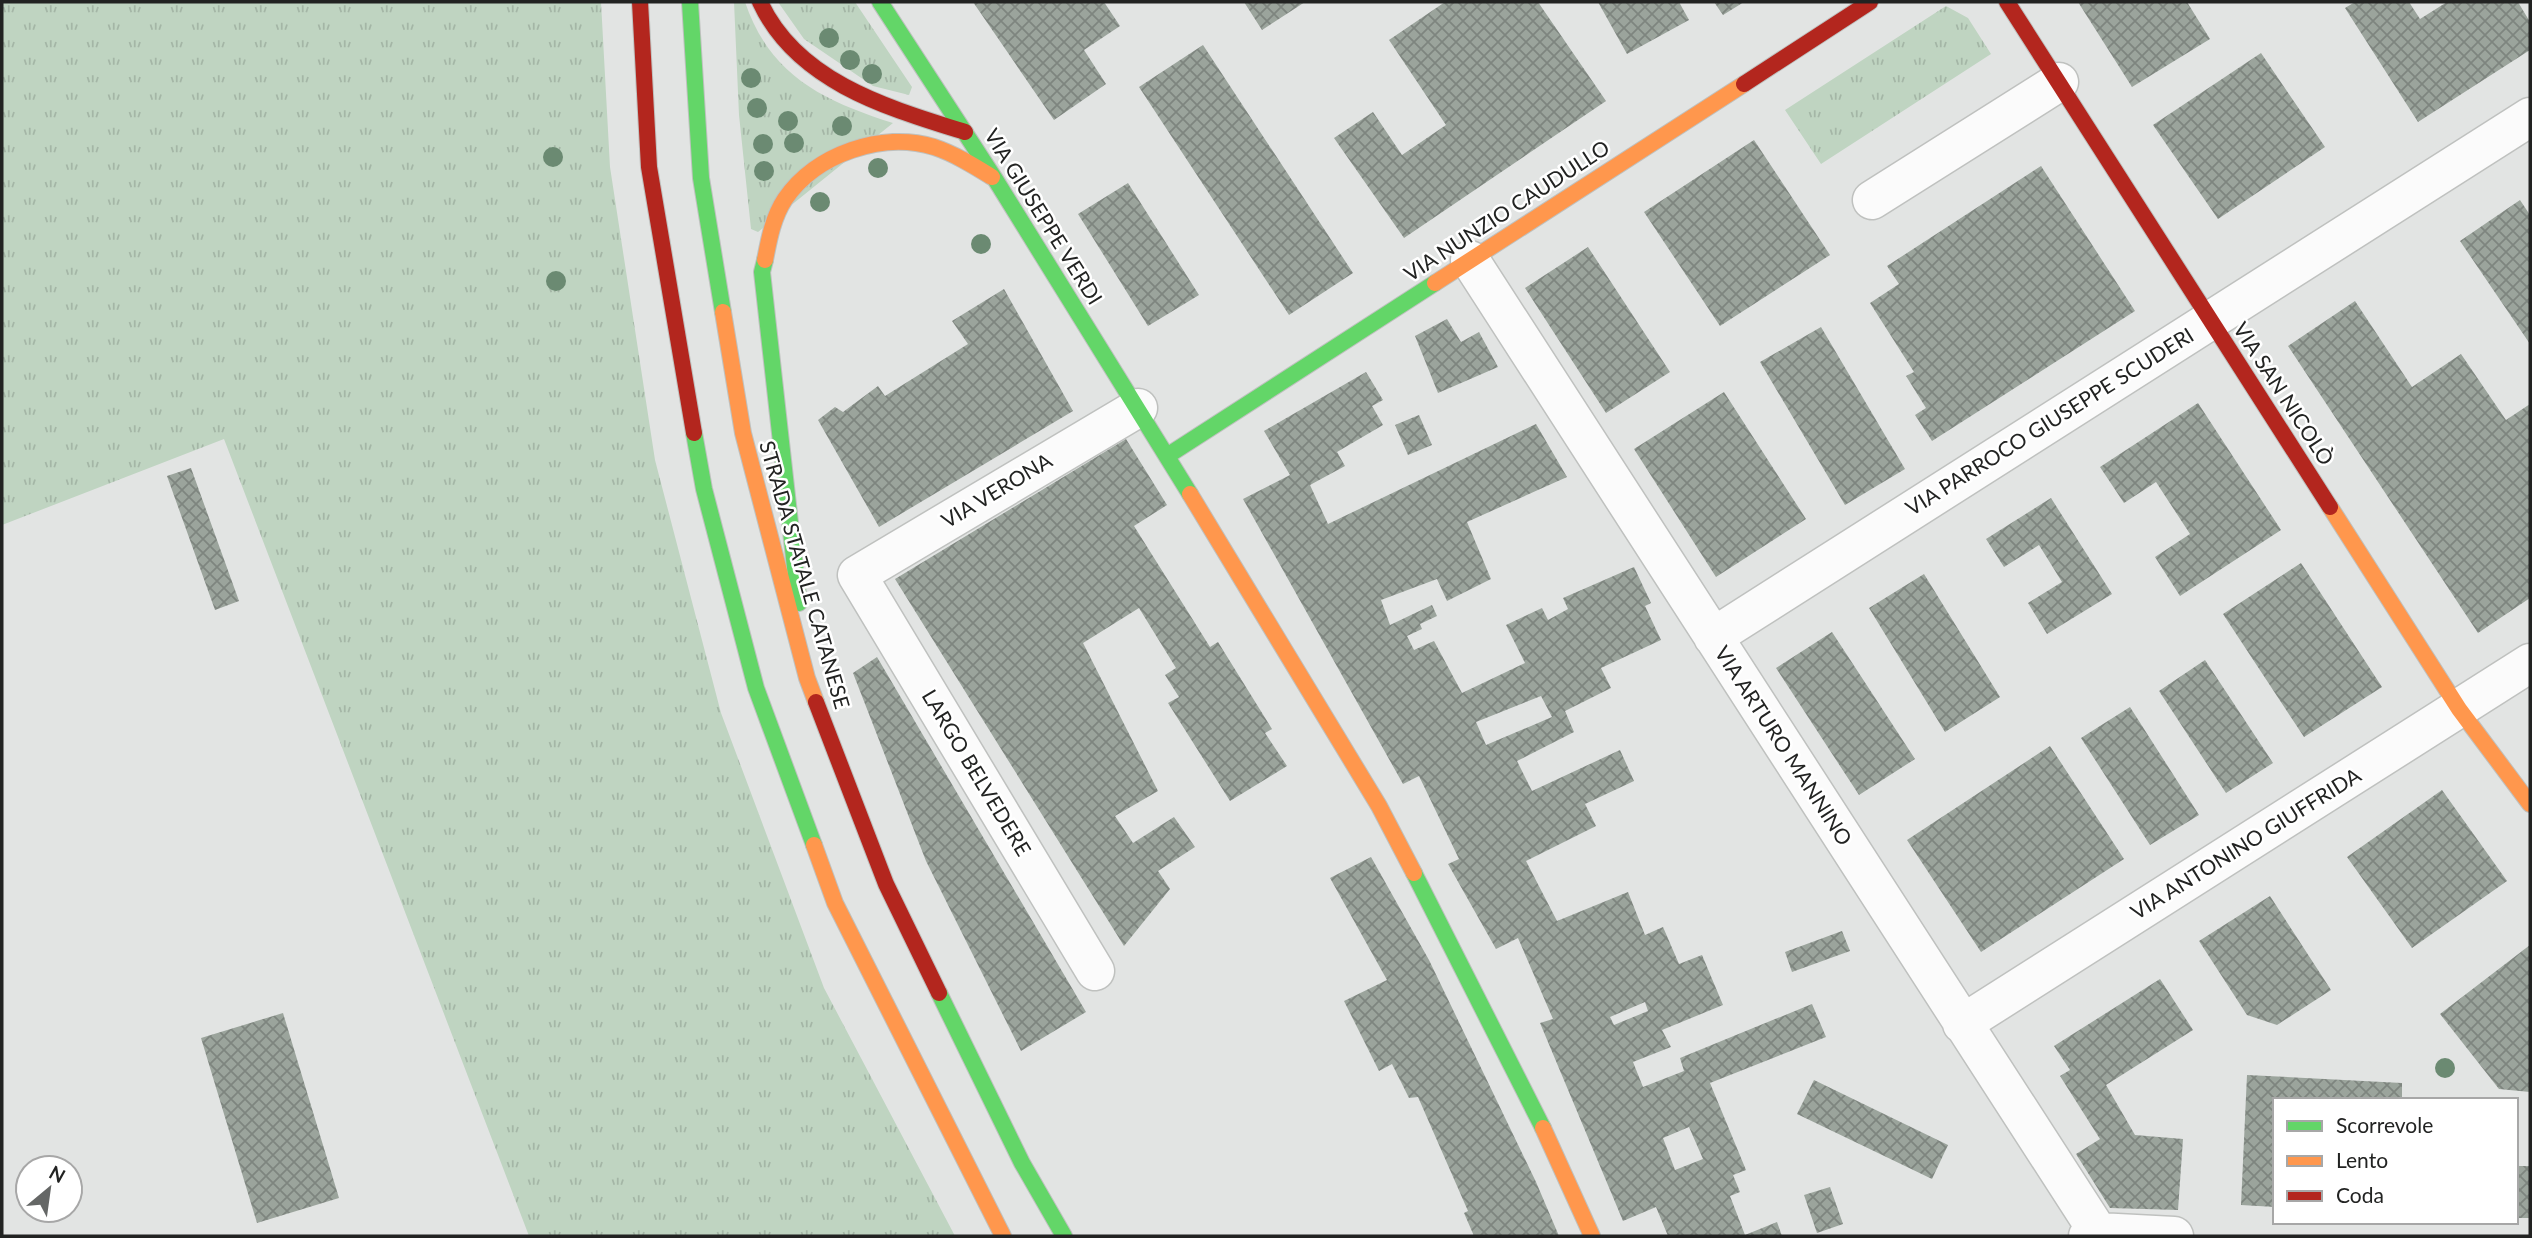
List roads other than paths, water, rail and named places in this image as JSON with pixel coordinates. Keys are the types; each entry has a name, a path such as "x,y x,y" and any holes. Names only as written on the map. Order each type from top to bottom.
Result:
{"main road":[{"path":"640,2 649,167 675,331 704,489 756,688 835,903 1003,1236"},
{"name":"STRADA STATALE CATANESE","path":"690,2 701,178 743,433 807,678 886,884 1022,1163 1064,1236"},
{"path":"760,2 786,41 821,75 860,96 965,132"},
{"name":"VIA GIUSEPPE VERDI","path":"880,2 995,178 1138,408 1379,806 1519,1076 1592,1236"},
{"name":"VIA NUNZIO CAUDULLO","path":"1167,456 1870,2"},
{"name":"VIA SAN NICOLÒ","path":"2007,2 2459,709 2530,804"},
{"path":"925,145 965,132"},
{"path":"807,678 762,272 775,219 792,192 816,168 846,151 894,141 925,145 953,154 995,178"}],"street":[{"path":"1872,200 2059,82"},
{"name":"VIA PARROCO GIUSEPPE SCUDERI","path":"1713,637 2530,117"},
{"name":"VIA ARTURO MANNINO","path":"1470,260 1962,1024 2093,1234"},
{"name":"VIA VERONA","path":"857,575 1138,408"},
{"name":"LARGO BELVEDERE","path":"857,575 1095,971"},
{"name":"VIA ANTONINO GIUFFRIDA","path":"1962,1024 2530,663"},
{"path":"2093,1234 2174,1236"}]}
